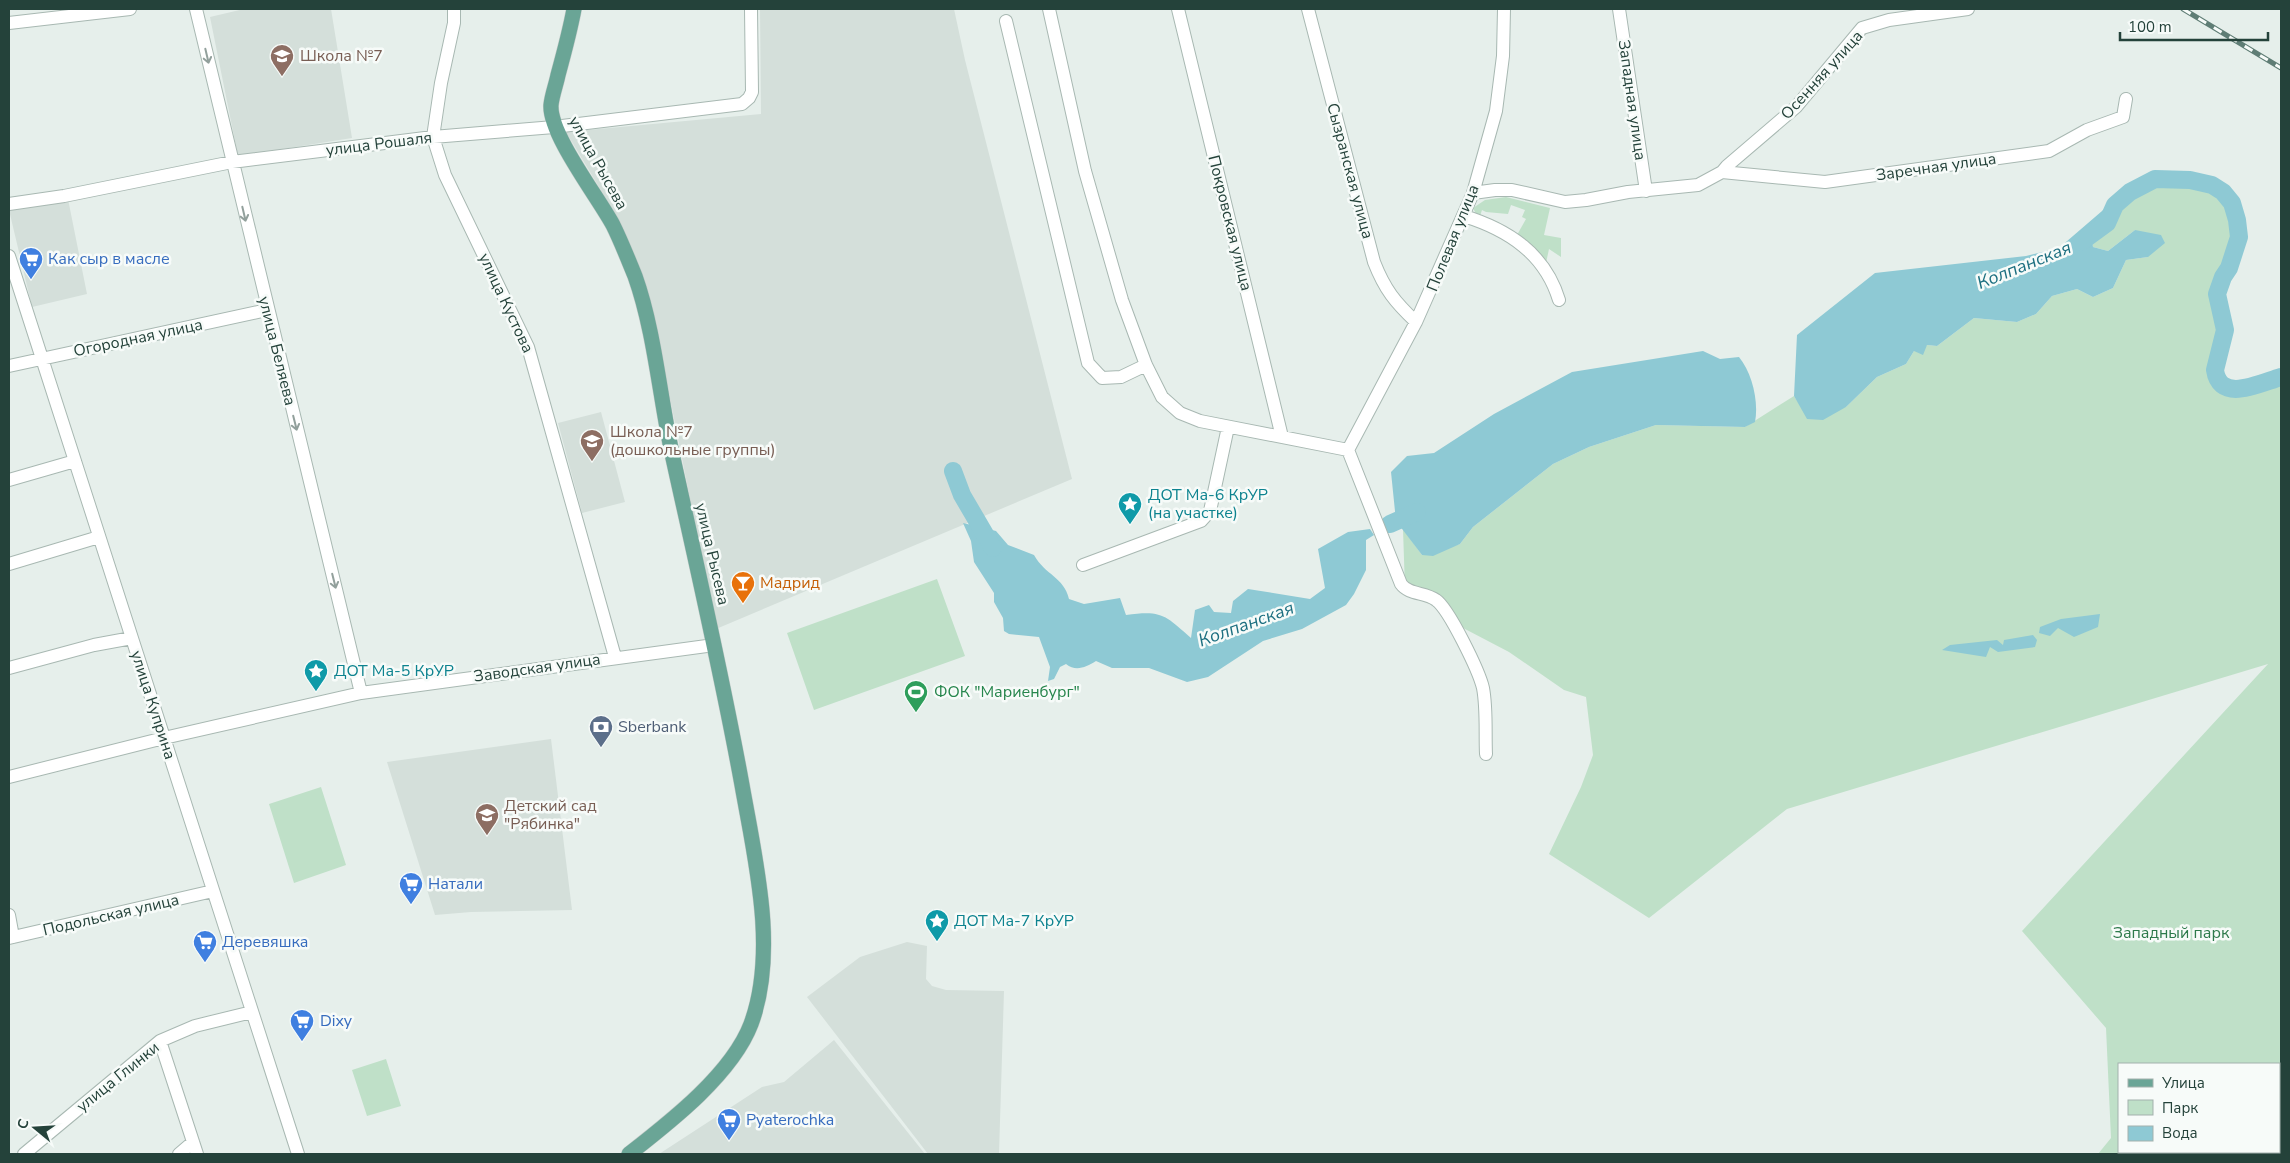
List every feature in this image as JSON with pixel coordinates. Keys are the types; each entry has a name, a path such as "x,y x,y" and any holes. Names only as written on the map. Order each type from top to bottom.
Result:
{"main road":[{"name":"улица Рысева","path":"574,9 551,107 554,126 613,225 635,277 645,312 672,453 731,722 756,870 763,928 762,971 753,1017 742,1041 726,1064 687,1106 630,1154"}],"street":[{"path":"9,23 130,9"},
{"name":"улица Беляева","path":"196,9 267,310 361,693"},
{"name":"улица Кустова","path":"454,9 454,22 440,84 433,137 445,175 528,347 615,657"},
{"name":"улица Рошаля","path":"9,204 64,196 232,162 433,137 554,126 742,104 749,98 752,92 751,9"},
{"path":"1049,9 1085,171 1122,300 1146,365 1162,397 1180,413 1228,427 1348,450 1405,589 1436,600 1452,620 1461,638 1483,687 1486,754"},
{"name":"Покровская улица","path":"1178,9 1282,437"},
{"name":"Сызранская улица","path":"1308,9 1374,262 1382,283 1393,300 1416,322"},
{"name":"Полевая улица","path":"1348,450 1416,322 1473,193 1496,111 1502,56 1504,9"},
{"name":"Западная улица","path":"1619,9 1646,191"},
{"name":"Осенняя улица","path":"1722,172 1796,107 1862,28 1889,20 1968,9"},
{"path":"1006,21 1088,363 1102,378 1121,377 1146,365"},
{"name":"Заречная улица","path":"1722,172 1825,182 2049,151 2087,130 2123,117 2126,99"},
{"path":"1473,193 1512,190 1566,202 1698,184 1722,172"},
{"path":"1464,216 1482,222 1511,236 1535,256 1555,285 1560,300"},
{"name":"улица Куприна","path":"9,256 298,1154"},
{"name":"Огородная улица","path":"9,366 267,310"},
{"path":"1083,565 1201,521 1210,511 1228,427"},
{"path":"9,480 75,461"},
{"path":"9,564 99,537"},
{"path":"9,668 94,645 132,638"},
{"name":"Заводская улица","path":"9,777 164,738 361,693 714,645"},
{"name":"Подольская улица","path":"11,938 213,891"},
{"path":"9,915 11,938"},
{"name":"улица Глинки","path":"24,1154 160,1041 195,1026 252,1012"},
{"path":"160,1041 197,1154"},
{"path":"179,1154 193,1142"}],"shaded area":[{"name":"Школа №7","path":"244,9 331,9 352,138 238,156 210,17"},
{"path":"760,9 954,9 965,60 1072,479 716,629 658,338 620,222 566,132 761,114"},
{"path":"68,199 87,294 32,307 9,210"},
{"name":"Школа №7 (дошкольные группы)","path":"601,412 625,502 582,513 558,423"},
{"name":"Детский сад \"Рябинка\"","path":"551,739 572,910 471,912 435,915 387,762"},
{"path":"907,942 927,946 926,979 932,986 946,990 1004,991 999,1154 928,1154 807,997 860,957"},
{"path":"834,1040 925,1154 659,1154 762,1087 784,1082"}],"green space":[{"name":"Западный парк","path":"2165,178 2199,181 2217,189 2231,204 2237,220 2239,237 2232,261 2219,286 2217,295 2225,330 2215,370 2218,380 2225,386 2233,389 2253,387 2281,377 2281,1154 2098,1154 2111,1138 2106,1028 2022,931 2268,664 1787,809 1649,918 1549,854 1581,787 1593,755 1586,697 1564,690 1509,652 1465,629 1452,620 1436,599 1405,589 1403,529 1422,555 1460,544 1473,527 1553,464 1589,447 1656,425 1745,427 1794,396 1805,413 1846,407 1877,377 1906,364 1914,351 1927,345 1937,346 1974,318 2017,322 2036,314 2052,296 2077,289 2093,297 2113,288 2126,260 2148,257 2135,230 2108,251 2093,247 2092,240 2121,200 2130,191 2152,180"},
{"path":"1506,197 1550,208 1544,235 1561,238 1561,257 1549,249 1546,263 1517,235 1526,219 1522,217 1525,210 1511,205 1508,214 1482,210 1480,216 1477,216 1473,208 1485,200"},
{"path":"937,579 965,656 814,710 787,633"},
{"path":"321,787 346,865 294,883 269,804"},
{"path":"386,1059 401,1106 367,1116 352,1070"}],"water":[{"path":"2109,205 2115,205 2092,240 2093,247 2108,251 2135,230 2161,235 2165,243 2148,257 2126,260 2113,288 2093,297 2077,289 2052,296 2036,314 2017,322 1974,318 1937,346 1927,345 1923,355 1914,351 1906,364 1877,377 1846,407 1823,420 1807,419 1794,396 1797,335 1875,273 2026,256 2059,248"},
{"path":"1703,351 1720,359 1739,357 1751,379 1756,405 1755,422 1745,427 1656,425 1589,447 1553,464 1473,527 1460,544 1433,556 1422,555 1396,521 1391,472 1407,456 1434,453 1494,414 1572,372"},
{"path":"963,523 996,531 1008,545 1034,555 1038,562 1063,586 1069,599 1084,604 1120,598 1126,615 1148,613 1162,616 1191,638 1195,610 1209,605 1214,612 1231,613 1233,601 1248,589 1310,599 1325,588 1318,549 1348,532 1370,529 1374,535 1366,540 1366,570 1346,605 1302,629 1263,641 1208,677 1187,682 1149,668 1112,668 1096,661 1085,667 1077,668 1066,664 1060,667 1054,679 1048,681 1050,667 1039,637 1009,634 1004,631 1003,618 994,602 994,593 974,562 971,541"},
{"path":"2100,614 2098,627 2074,637 2058,628 2050,636 2039,633 2040,627 2061,619"},
{"path":"2033,635 2037,640 2035,647 1998,652 1990,647 1986,657 1942,650 1950,645 1997,640 2003,645 2004,640"}],"waterway":[{"name":"Колпанская","path":"2081,242 2107,223 2115,205 2130,192 2155,179 2190,180 2212,185 2223,192 2232,203 2239,237 2229,268 2223,277 2217,294 2225,330 2215,370 2218,380 2224,386 2233,389 2252,386 2281,377"},
{"name":"Колпанская","path":"953,471 962,495 993,548"},
{"path":"1390,524 1417,512"}],"railway":[{"path":"2183,9 2281,68"}],"place":[{"name":"Школа №7","path":"282,77"},
{"name":"Как сыр в масле","path":"31,280"},
{"name":"Школа №7 (дошкольные группы)","path":"592,462"},
{"name":"ДОТ Ма-6 КрУР (на участке)","path":"1130,525"},
{"name":"Мадрид","path":"743,604"},
{"name":"ДОТ Ма-5 КрУР","path":"316,692"},
{"name":"ФОК \"Мариенбург\"","path":"916,713"},
{"name":"Sberbank","path":"601,748"},
{"name":"Детский сад \"Рябинка\"","path":"487,836"},
{"name":"Натали","path":"411,905"},
{"name":"ДОТ Ма-7 КрУР","path":"937,942"},
{"name":"Деревяшка","path":"205,963"},
{"name":"Dixy","path":"302,1042"},
{"name":"Pyaterochka","path":"729,1141"}]}
